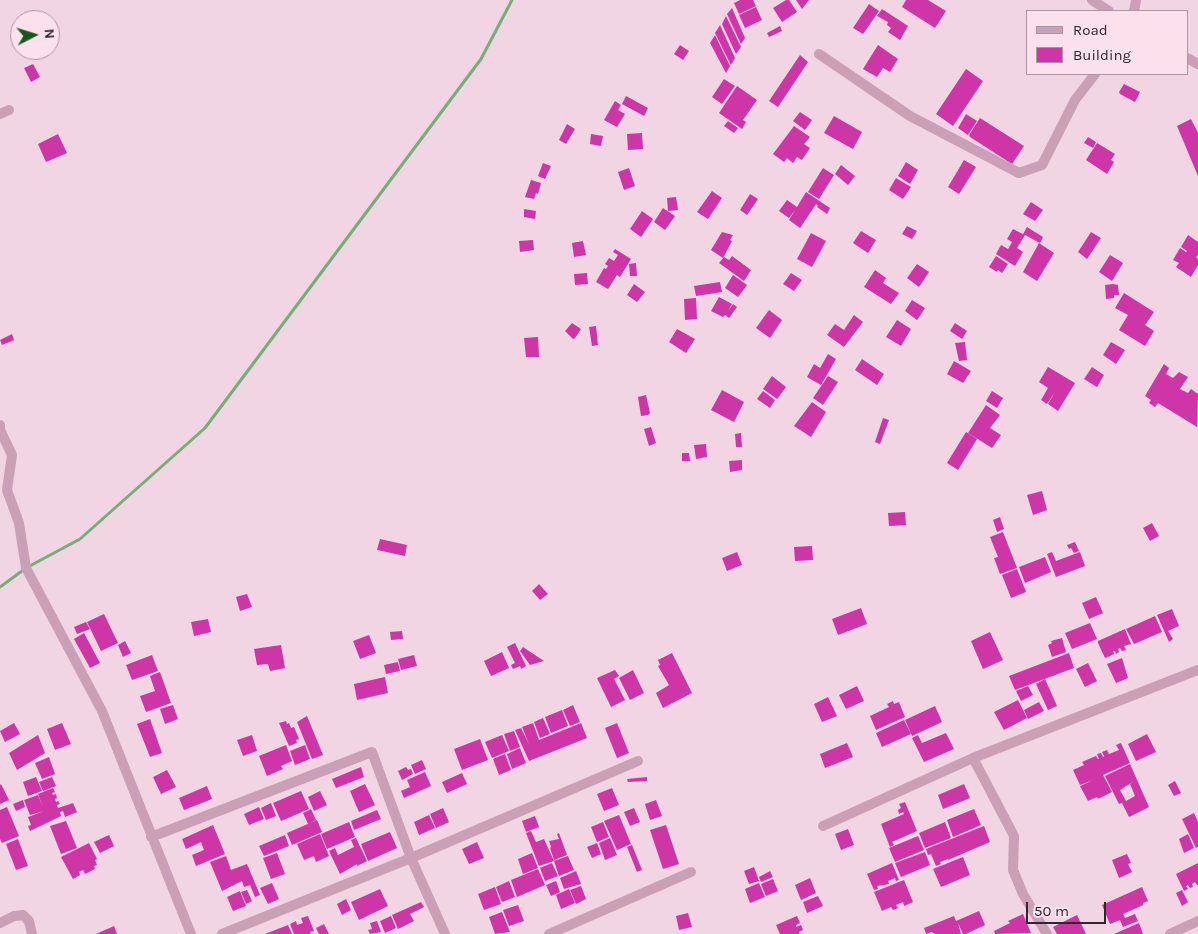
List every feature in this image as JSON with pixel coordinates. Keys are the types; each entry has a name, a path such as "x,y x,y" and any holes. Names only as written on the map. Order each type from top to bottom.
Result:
{"street":[{"path":"1092,0 1108,10"},
{"path":"819,54 910,116 1019,173 1042,165 1075,100 1094,75"},
{"path":"0,425 0,430 12,455 7,490 19,523 26,568 102,711 191,934"},
{"path":"823,826 974,758 1198,670"},
{"path":"151,837 372,752 411,858 445,934"},
{"path":"974,758 1014,836 1013,870 1023,894 1047,934"},
{"path":"222,934 411,858 638,761"},
{"path":"549,934 691,872"},
{"path":"0,922 14,916 23,915 29,921 32,934"},
{"path":"1170,934 1198,921"}],"building":[{"path":"740,0 753,0 756,6 739,14 734,3"},
{"path":"789,0 797,12 782,22 773,8"},
{"path":"796,0 809,0 802,9"},
{"path":"906,0 928,0 946,11 935,28 902,7"},
{"path":"869,4 879,11 863,34 853,28"},
{"path":"756,7 762,20 745,28 739,15"},
{"path":"732,8 745,38 741,44 727,14"},
{"path":"882,9 908,26 900,40 888,32 891,28 887,25 888,22 877,16"},
{"path":"726,16 741,47 736,54 722,24"},
{"path":"720,25 735,58 731,65 715,33"},
{"path":"780,26 782,31 769,37 767,33"},
{"path":"715,35 730,66 726,73 710,43"},
{"path":"680,45 689,51 683,60 674,54"},
{"path":"878,45 898,59 890,72 883,68 877,77 863,69"},
{"path":"800,55 808,62 778,107 769,101"},
{"path":"33,64 40,77 31,82 24,68"},
{"path":"966,69 983,81 953,126 936,114"},
{"path":"724,79 735,86 722,104 712,97"},
{"path":"1124,84 1140,92 1135,102 1120,94 1119,92"},
{"path":"737,86 757,100 743,120 746,122 742,129 719,113"},
{"path":"626,96 648,108 644,116 622,104"},
{"path":"615,101 621,105 618,110 625,114 617,127 604,120"},
{"path":"800,112 812,120 805,130 793,121"},
{"path":"966,114 977,121 968,135 958,128"},
{"path":"834,116 862,132 853,149 824,133"},
{"path":"980,118 1024,146 1012,164 970,137 969,135"},
{"path":"1191,119 1198,133 1198,176 1177,126"},
{"path":"728,121 738,128 734,133 724,126"},
{"path":"567,124 575,129 566,144 559,140"},
{"path":"794,126 810,137 804,144 810,148 802,160 797,157 793,163 787,158 784,162 773,154"},
{"path":"642,133 643,149 628,150 627,134"},
{"path":"58,134 67,153 46,162 38,144"},
{"path":"591,134 603,136 601,146 590,144"},
{"path":"1088,137 1096,142 1093,148 1084,143"},
{"path":"1097,143 1115,154 1111,160 1114,162 1107,174 1086,160"},
{"path":"964,160 976,167 959,194 948,187"},
{"path":"906,162 918,170 910,184 898,176"},
{"path":"543,163 551,166 545,179 538,176"},
{"path":"841,165 855,176 848,185 835,174"},
{"path":"629,168 635,186 624,190 618,172"},
{"path":"823,168 834,175 819,199 808,192"},
{"path":"896,178 911,187 903,199 889,190"},
{"path":"531,180 541,183 538,194 536,193 534,199 525,197"},
{"path":"712,191 722,198 708,219 697,212"},
{"path":"806,192 830,208 827,214 817,207 816,204 800,228 789,220 795,210 789,218 779,211 787,200 797,207"},
{"path":"750,194 758,199 747,215 740,210"},
{"path":"676,197 678,210 668,211 667,198"},
{"path":"1031,202 1043,210 1035,221 1023,214"},
{"path":"663,208 675,216 665,230 654,222"},
{"path":"524,209 536,211 535,219 524,217"},
{"path":"642,211 653,219 641,237 630,229"},
{"path":"907,226 917,231 912,239 902,234"},
{"path":"1027,227 1043,237 1040,243 1025,235 1017,248 1023,252 1015,266 996,254 1001,245 1008,249 1012,242 1007,239 1013,229 1023,234"},
{"path":"861,231 876,240 868,253 853,243"},
{"path":"722,232 733,235 723,258 711,250"},
{"path":"1091,232 1101,238 1087,259 1078,252"},
{"path":"811,233 826,241 812,267 797,259"},
{"path":"1188,235 1198,242 1198,255 1196,257 1198,265 1191,277 1176,267 1179,263 1173,260 1180,248 1187,251 1181,247"},
{"path":"533,240 534,250 520,252 519,241"},
{"path":"583,241 586,255 574,257 572,243"},
{"path":"1039,243 1054,253 1037,281 1023,272"},
{"path":"615,249 631,259 620,277 617,275 608,289 596,282 604,268 606,269 608,266 605,264 609,258 614,261 618,255 613,252"},
{"path":"1110,255 1123,263 1112,281 1099,272"},
{"path":"732,256 751,270 744,281 719,263 724,257 729,260"},
{"path":"996,256 1008,264 1002,273 989,267"},
{"path":"636,263 637,276 630,276 629,264"},
{"path":"917,264 929,272 919,287 907,278"},
{"path":"875,270 886,278 883,283 899,293 891,304 864,287"},
{"path":"587,273 588,284 575,285 574,274"},
{"path":"791,273 802,280 794,291 783,284"},
{"path":"733,275 747,285 738,297 725,288"},
{"path":"720,282 722,292 696,296 694,286"},
{"path":"634,284 645,292 637,302 627,295"},
{"path":"1105,285 1118,285 1119,295 1106,299"},
{"path":"1124,293 1154,312 1145,325 1154,331 1145,346 1119,330 1128,315 1115,308"},
{"path":"719,297 732,304 728,311 733,304 737,307 729,318 711,311"},
{"path":"696,298 697,319 685,320 684,299"},
{"path":"912,300 925,308 917,320 905,311"},
{"path":"769,310 782,320 770,338 756,328"},
{"path":"854,315 863,322 844,347 827,335 835,324 844,330"},
{"path":"897,320 911,329 901,346 886,337"},
{"path":"572,323 581,329 573,339 565,331"},
{"path":"955,323 967,331 962,339 950,331"},
{"path":"596,326 598,345 592,346 589,327"},
{"path":"677,329 695,339 686,353 669,342"},
{"path":"12,334 14,340 2,345 0,340"},
{"path":"538,337 539,357 526,357 524,338"},
{"path":"965,342 967,360 959,361 955,343"},
{"path":"1111,342 1125,350 1116,364 1103,355"},
{"path":"828,354 836,359 821,385 807,377 814,364 820,368"},
{"path":"862,359 884,374 877,385 855,370"},
{"path":"954,361 971,371 963,383 947,374"},
{"path":"1164,364 1169,368 1166,374 1173,378 1179,372 1188,377 1180,389 1188,393 1191,389 1198,394 1197,427 1158,403 1155,407 1149,403 1151,400 1145,396"},
{"path":"1048,367 1075,383 1058,411 1048,404 1055,392 1047,404 1041,400 1048,388 1039,382"},
{"path":"1092,367 1104,375 1097,387 1084,379"},
{"path":"772,376 786,387 777,399 763,389"},
{"path":"828,376 838,382 823,405 813,398"},
{"path":"722,390 744,402 734,422 711,410"},
{"path":"763,391 775,400 770,408 757,399"},
{"path":"992,391 1003,398 997,408 986,401"},
{"path":"646,395 650,413 641,416 638,397"},
{"path":"812,402 826,412 811,437 794,426"},
{"path":"986,405 1000,415 990,428 1001,435 992,448 968,433"},
{"path":"883,418 889,420 880,444 875,442"},
{"path":"651,427 656,443 649,446 644,429"},
{"path":"966,432 977,439 958,470 947,463"},
{"path":"741,433 742,447 736,447 735,434"},
{"path":"706,444 707,457 696,459 694,445"},
{"path":"682,453 689,453 690,461 682,461"},
{"path":"742,460 742,470 730,472 729,461"},
{"path":"1042,491 1047,510 1033,515 1027,495"},
{"path":"905,512 906,525 889,526 888,513"},
{"path":"1000,517 1004,529 997,532 993,520"},
{"path":"1152,523 1159,536 1150,541 1143,528"},
{"path":"1003,532 1017,568 1000,574 994,558 998,557 990,537"},
{"path":"380,539 407,545 405,556 377,550"},
{"path":"1075,542 1079,551 1074,553 1067,545"},
{"path":"812,546 813,560 795,561 794,547"},
{"path":"737,552 742,565 727,571 722,558"},
{"path":"1052,552 1056,561 1080,552 1085,566 1056,577 1047,554"},
{"path":"1045,557 1051,572 1025,583 1019,567"},
{"path":"1017,569 1026,592 1011,598 1002,575"},
{"path":"539,584 548,594 540,600 532,591"},
{"path":"247,594 252,607 240,611 236,597"},
{"path":"1096,597 1103,613 1089,619 1082,603"},
{"path":"861,608 867,624 838,635 832,619"},
{"path":"1172,609 1179,626 1168,631 1173,639 1169,642 1157,615"},
{"path":"104,614 118,643 101,651 87,622"},
{"path":"1155,616 1162,632 1134,644 1126,629"},
{"path":"208,619 211,632 194,636 191,622"},
{"path":"86,622 90,629 77,634 74,627"},
{"path":"1090,623 1097,639 1072,649 1065,633"},
{"path":"1125,629 1131,644 1124,646 1126,650 1122,651 1120,648 1116,654 1113,651 1114,654 1105,658 1098,641"},
{"path":"402,631 403,639 391,640 390,632"},
{"path":"990,632 1003,660 983,669 971,641"},
{"path":"84,633 100,663 90,668 74,639"},
{"path":"369,635 376,653 360,659 353,641"},
{"path":"1062,638 1066,652 1052,657 1048,645 1052,643 1051,641"},
{"path":"125,641 131,653 123,657 118,645"},
{"path":"515,643 526,666 521,669 520,666 513,669 511,665 515,663 507,647"},
{"path":"281,645 285,668 270,671 268,664 257,665 254,649"},
{"path":"523,647 544,661 530,665 520,651"},
{"path":"502,652 509,668 491,676 484,661"},
{"path":"672,653 692,693 663,708 656,693 669,685 658,666 660,665 658,660"},
{"path":"1069,653 1074,668 1015,690 1009,676"},
{"path":"152,655 158,671 132,680 126,665"},
{"path":"414,655 417,666 401,670 398,659"},
{"path":"1122,658 1128,678 1116,683 1107,664"},
{"path":"398,662 400,671 386,674 384,665"},
{"path":"1088,663 1097,681 1085,687 1076,669"},
{"path":"615,670 619,676 614,679 625,700 611,707 597,678"},
{"path":"633,670 644,693 630,700 619,678"},
{"path":"160,672 171,703 146,712 140,696 155,691 150,676"},
{"path":"385,677 388,693 357,700 354,684"},
{"path":"1045,679 1057,706 1048,710 1036,684"},
{"path":"857,686 864,701 846,709 839,695"},
{"path":"1028,686 1033,695 1021,701 1016,691"},
{"path":"828,697 837,716 822,722 814,704"},
{"path":"1018,700 1027,718 1004,730 994,712"},
{"path":"893,701 894,704 899,702 905,717 876,730 870,716 889,707 887,704"},
{"path":"1039,702 1044,711 1028,719 1024,710"},
{"path":"173,705 178,719 165,724 160,709"},
{"path":"573,705 580,722 570,726 563,710"},
{"path":"935,706 942,722 912,736 905,720"},
{"path":"562,710 568,726 551,733 545,717"},
{"path":"307,716 323,755 312,759 297,722"},
{"path":"543,718 550,734 540,738 534,722"},
{"path":"150,719 162,753 150,757 137,724"},
{"path":"904,720 911,734 882,747 876,733"},
{"path":"286,721 291,728 294,727 299,739 296,740 297,743 289,746 279,723"},
{"path":"14,723 20,734 5,742 0,731"},
{"path":"62,723 71,744 55,750 47,729"},
{"path":"533,723 539,740 581,723 587,738 529,761 515,730 521,728 529,744 522,727"},
{"path":"617,723 629,753 617,758 605,728"},
{"path":"514,731 520,747 510,751 504,734"},
{"path":"946,733 954,749 924,762 912,738 918,735 922,743"},
{"path":"1147,734 1156,752 1136,761 1128,744"},
{"path":"38,735 45,753 17,770 9,753"},
{"path":"252,735 257,751 243,756 237,740"},
{"path":"502,735 509,751 492,758 485,742"},
{"path":"480,739 488,760 462,770 454,749"},
{"path":"847,743 853,757 825,768 820,754"},
{"path":"1121,743 1130,763 1103,775 1112,792 1098,799 1097,797 1088,801 1080,786 1093,780 1080,785 1073,770 1084,765 1082,762 1096,756 1099,759 1097,754 1101,753 1103,757 1102,752 1107,750 1109,754 1119,750 1116,745"},
{"path":"286,745 292,761 281,766 283,769 267,776 259,756"},
{"path":"305,745 310,759 295,765 290,751"},
{"path":"520,748 526,763 512,769 507,754"},
{"path":"505,754 511,770 499,775 493,759"},
{"path":"49,757 55,774 42,779 35,763"},
{"path":"422,760 426,769 415,774 411,765"},
{"path":"1130,764 1149,807 1129,817 1122,803 1119,804 1105,776","holes":["1134,781 1130,784 1135,796 1126,801 1120,790"]},
{"path":"361,767 364,777 336,788 332,779"},
{"path":"406,767 408,770 411,769 413,774 402,780 398,771"},
{"path":"167,770 176,787 161,794 153,777"},
{"path":"425,772 431,786 404,798 401,791 410,787 407,780"},
{"path":"462,773 467,784 447,793 442,782"},
{"path":"36,777 42,791 28,796 23,782"},
{"path":"52,777 56,786 43,791 39,782"},
{"path":"647,777 647,781 628,782 627,779"},
{"path":"1175,781 1181,793 1174,796 1168,785"},
{"path":"365,784 375,805 359,812 350,791"},
{"path":"964,784 970,798 943,809 938,795"},
{"path":"0,785 9,800 0,804"},
{"path":"207,786 212,799 184,810 179,798"},
{"path":"53,788 55,792 52,793 53,795 56,794 56,802 58,801 60,804 57,805 58,808 73,803 77,812 65,817 63,811 60,812 61,816 30,831 28,826 31,825 28,817 44,811 30,815 24,800 38,795 43,807 38,794"},
{"path":"612,788 619,805 604,811 597,794"},
{"path":"301,791 309,809 281,821 273,803"},
{"path":"320,791 327,805 314,811 308,797"},
{"path":"23,800 25,807 16,811 13,804"},
{"path":"656,800 662,816 650,820 645,804"},
{"path":"905,802 917,831 892,842 894,845 890,847 881,824 904,814 903,812 899,814 898,810 901,808 899,804"},
{"path":"271,803 276,816 266,820 261,808"},
{"path":"7,807 19,836 2,843 0,839 0,810"},
{"path":"259,807 264,819 249,825 244,814"},
{"path":"443,808 449,822 436,828 430,814"},
{"path":"634,808 640,822 630,826 624,812"},
{"path":"311,809 316,820 308,824 303,813"},
{"path":"974,809 981,825 953,837 947,820"},
{"path":"377,810 381,819 354,830 351,821"},
{"path":"1194,813 1198,822 1198,847 1196,848 1182,819"},
{"path":"429,815 435,828 419,835 414,822"},
{"path":"619,815 631,844 617,850 604,821"},
{"path":"535,816 539,827 526,832 522,821"},
{"path":"317,820 322,832 292,845 287,833"},
{"path":"66,821 77,848 61,854 50,826"},
{"path":"349,822 355,837 327,849 321,834"},
{"path":"603,822 609,837 597,842 591,827"},
{"path":"945,822 951,838 925,848 919,833"},
{"path":"213,825 225,854 196,866 192,855 204,850 201,842 186,849 182,839"},
{"path":"666,825 679,864 663,869 650,830"},
{"path":"984,826 990,842 940,862 941,864 936,866 931,854 928,855 926,849"},
{"path":"848,829 854,845 841,850 835,834"},
{"path":"531,831 536,842 544,839 554,861 539,866 526,833"},
{"path":"390,832 397,848 368,861 361,844"},
{"path":"559,833 567,855 554,860 549,841 559,839 557,834"},
{"path":"320,834 329,856 316,862 314,856 304,860 297,844"},
{"path":"1188,834 1194,848 1184,853 1179,839"},
{"path":"109,835 114,846 100,853 94,842"},
{"path":"285,835 289,846 264,856 259,846"},
{"path":"918,836 924,850 895,862 889,848"},
{"path":"356,838 367,861 357,866 357,864 340,874 329,851 335,848 338,855 354,847 351,840"},
{"path":"610,838 617,855 605,860 599,843"},
{"path":"18,839 28,866 16,870 6,844"},
{"path":"477,842 484,858 469,864 462,849"},
{"path":"89,843 97,859 95,860 97,865 94,866 95,869 85,874 83,870 79,872 80,875 73,879 61,857"},
{"path":"597,843 601,854 592,858 587,847"},
{"path":"632,845 642,870 637,872 627,847"},
{"path":"925,852 930,865 901,877 895,863"},
{"path":"277,853 285,874 271,879 263,858"},
{"path":"532,853 538,868 523,874 518,859"},
{"path":"1127,854 1131,863 1128,864 1132,872 1119,878 1112,860"},
{"path":"226,856 231,870 247,864 260,895 255,897 250,885 244,887 242,881 222,891 210,862"},
{"path":"568,856 574,870 559,876 554,861"},
{"path":"963,857 970,875 941,887 933,869"},
{"path":"552,863 558,876 545,881 540,868"},
{"path":"892,863 899,880 896,881 895,878 888,881 889,884 877,886 878,889 874,890 867,874"},
{"path":"1198,863 1198,885 1195,882 1192,884 1193,887 1190,888 1188,885 1186,886 1188,889 1184,891 1176,874"},
{"path":"754,867 759,881 749,884 744,871"},
{"path":"538,869 545,885 517,897 511,880"},
{"path":"576,871 581,884 564,889 560,878"},
{"path":"770,871 773,877 761,882 759,877"},
{"path":"810,878 816,893 801,900 795,885"},
{"path":"773,879 778,891 766,896 761,884"},
{"path":"904,880 913,902 904,906 903,902 896,905 898,908 893,910 891,907 882,911 874,892"},
{"path":"509,881 515,897 502,902 496,887"},
{"path":"556,881 560,892 551,896 546,885"},
{"path":"272,883 279,899 268,904 260,888"},
{"path":"759,883 765,897 750,903 745,889"},
{"path":"581,886 586,899 576,904 570,890"},
{"path":"495,887 501,904 484,910 478,894"},
{"path":"1142,887 1148,901 1123,914 1125,918 1135,914 1138,921 1123,927 1120,920 1110,924 1102,905"},
{"path":"380,889 388,906 359,920 351,902"},
{"path":"569,889 575,903 561,909 556,895"},
{"path":"247,890 252,901 246,904 241,892"},
{"path":"1182,890 1188,902 1182,906 1176,893"},
{"path":"240,891 246,906 233,911 227,897"},
{"path":"818,896 823,906 807,913 803,902"},
{"path":"346,899 351,910 342,915 337,904"},
{"path":"421,902 424,907 410,914 414,921 398,929 392,915"},
{"path":"518,905 524,921 509,926 503,910"},
{"path":"979,911 985,925 966,934 963,934 958,923 961,934 935,934 932,932 926,934 924,928 954,916 956,921"},
{"path":"502,912 510,932 495,934 489,917"},
{"path":"688,913 692,927 679,930 676,916"},
{"path":"1023,914 1031,933 995,934 994,931 1010,923 1008,921"},
{"path":"1077,915 1086,934 1057,934 1053,927"},
{"path":"308,916 314,931 310,932 311,934 294,934 290,924 296,921 297,925 303,923 301,918"},
{"path":"391,916 396,928 385,933 380,921"},
{"path":"797,916 800,923 796,927 801,925 803,930 799,932 800,934 780,934 776,925"},
{"path":"377,921 381,932 370,934 368,930 372,929 370,923"},
{"path":"1139,923 1143,934 1114,934"},
{"path":"324,924 329,934 319,934 316,928"},
{"path":"288,925 292,934 265,934"},
{"path":"114,926 117,934 96,934"}],"waterway":[{"path":"0,587 26,568 80,539 205,428 481,59 512,0"}]}
